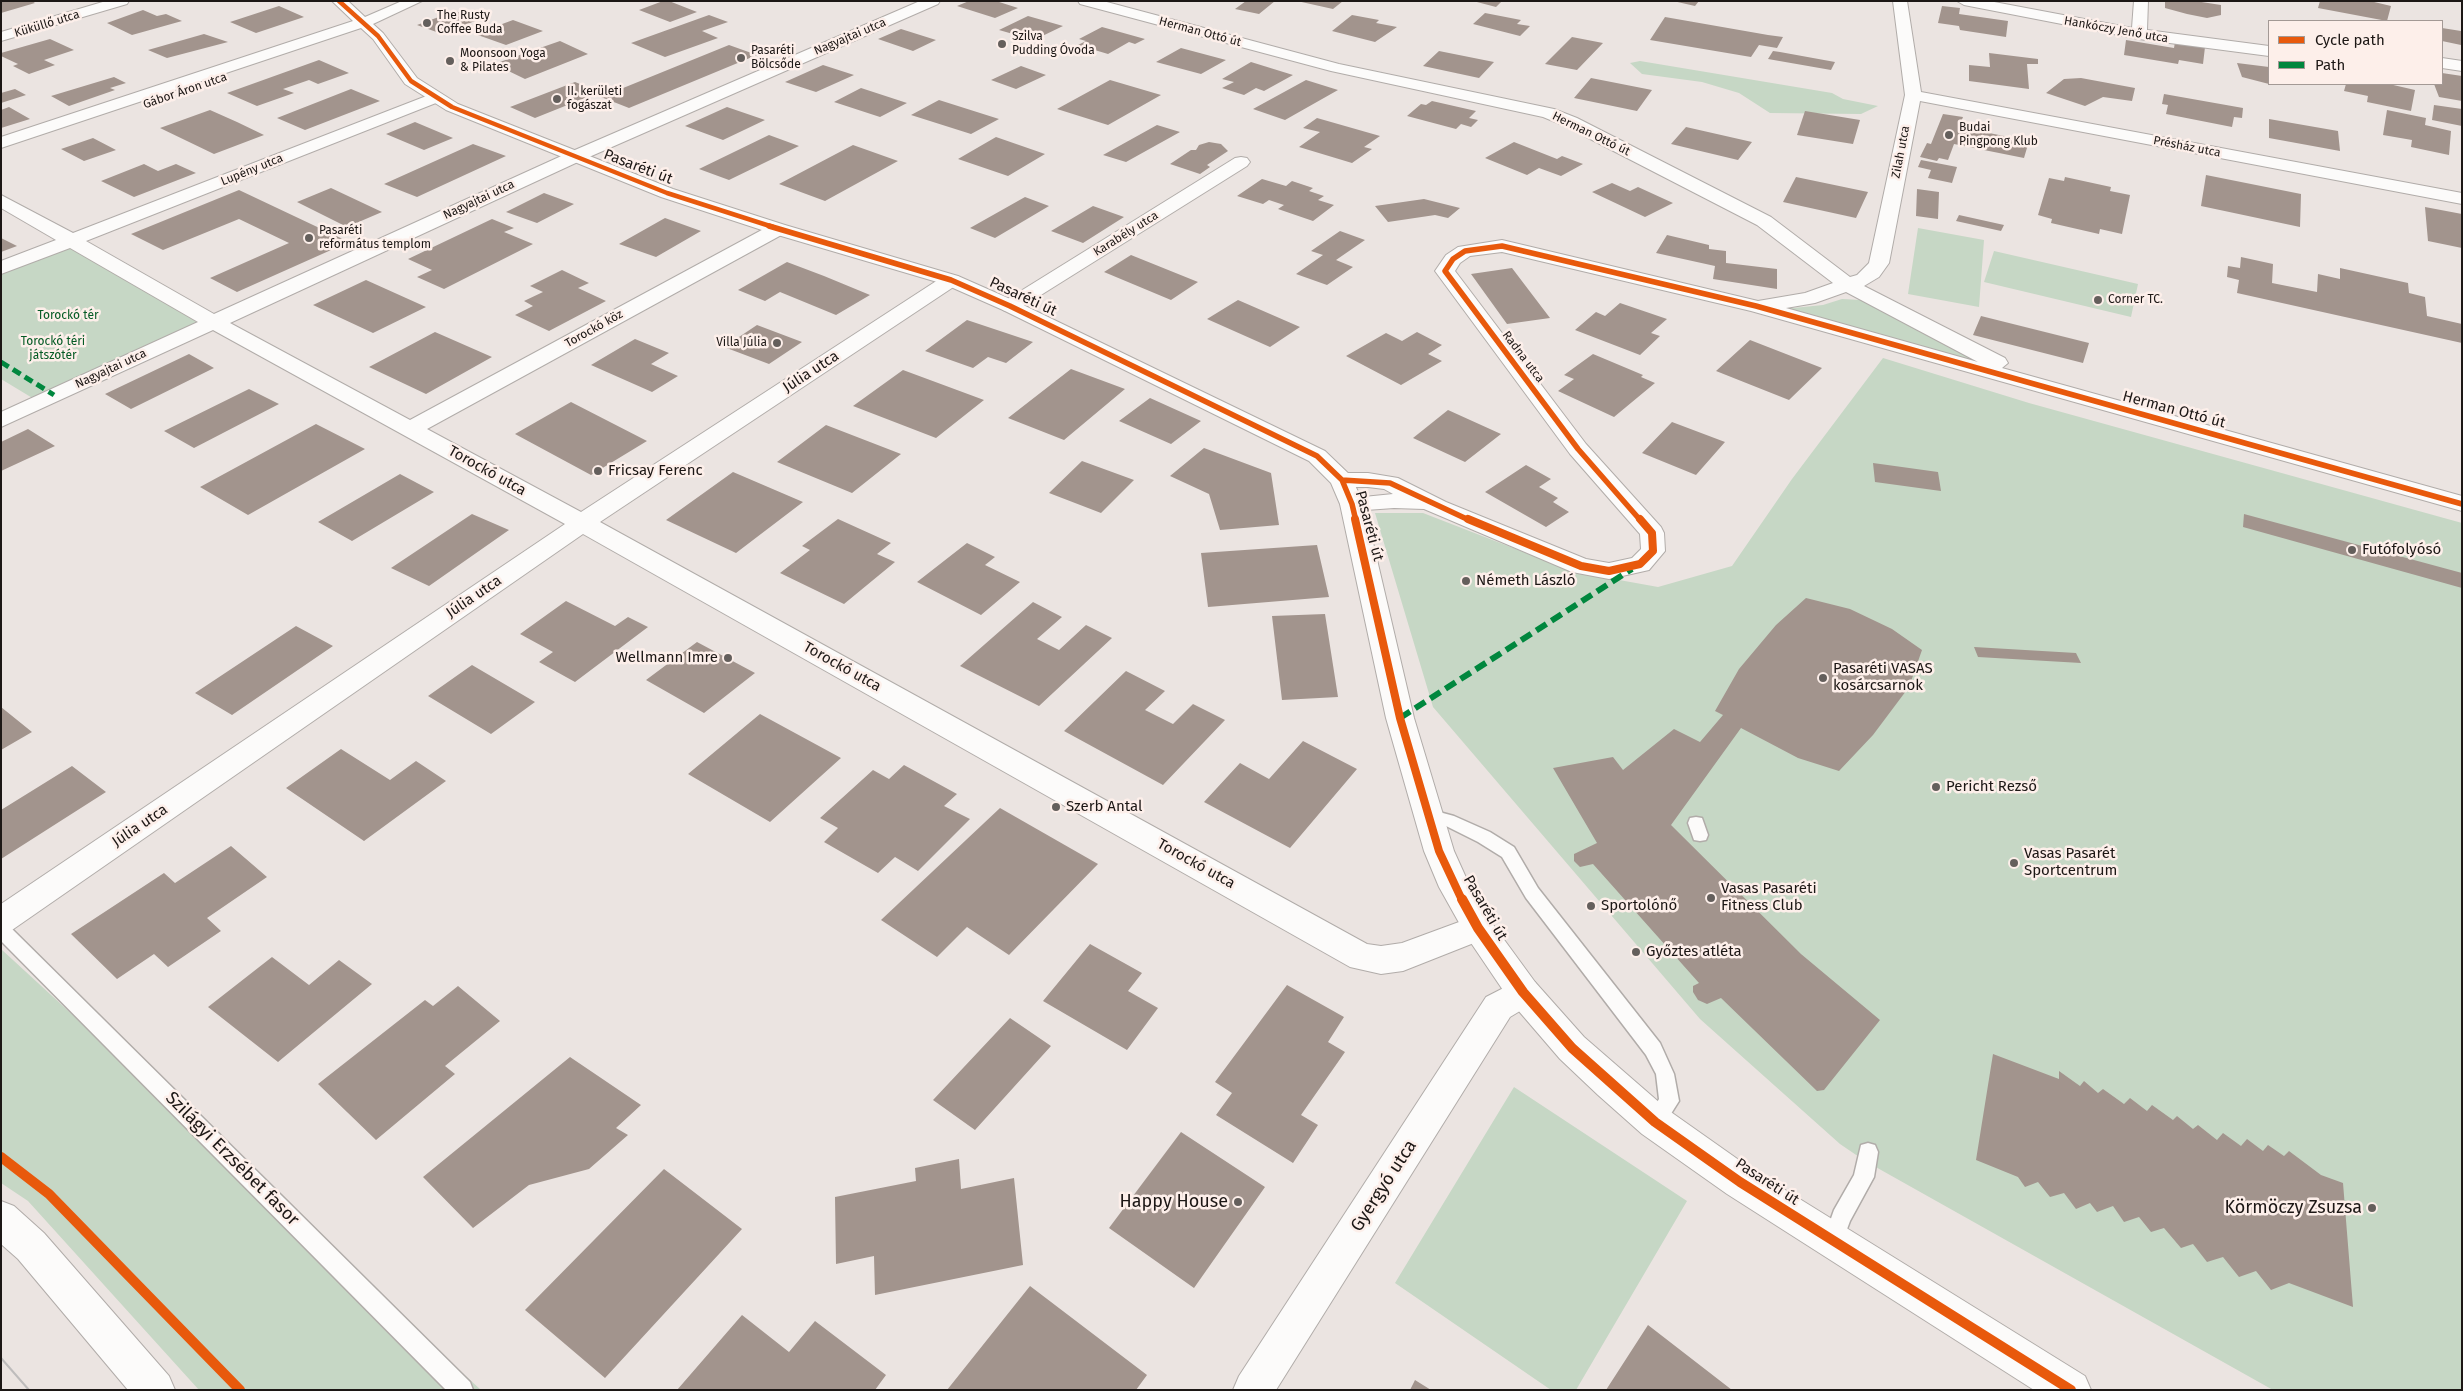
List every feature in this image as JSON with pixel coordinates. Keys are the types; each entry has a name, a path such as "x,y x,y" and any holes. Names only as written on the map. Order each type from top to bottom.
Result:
{"street":[{"name":"Küküllő utca","path":"1,37 122,1"},
{"name":"Pasaréti út","path":"339,1 365,22 411,81 435,98 452,107 667,193 778,229 951,280 1010,306 1301,447 1324,462 1342,480 1352,504 1400,718 1428,815 1451,878 1478,928 1523,992 1572,1048 1610,1084 1655,1122 1740,1182 2071,1390"},
{"name":"Gábor Áron utca","path":"1,153 114,110 365,22 416,1"},
{"name":"Nagyajtai utca","path":"1,420 574,157 933,1"},
{"name":"Herman Ottó út","path":"1085,1 1337,68 1548,113 1571,122 1764,221 1847,285 2047,389"},
{"name":"Zilah utca","path":"1847,285 1864,279 1872,273 1879,263 1913,95 1900,1"},
{"name":"Hankóczy Jenő utca","path":"1964,1 2139,34 2268,51"},
{"path":"2139,34 2141,1"},
{"path":"2443,63 2462,66"},
{"name":"Présház utca","path":"1913,95 2462,199"},
{"name":"Lupény utca","path":"70,242 435,98"},
{"name":"Gábor Áron utca","path":"1,143 114,110"},
{"name":"Karabély utca","path":"1010,306 1241,162"},
{"path":"1,200 70,242 213,322"},
{"name":"Torockó köz","path":"411,429 778,229"},
{"path":"1,268 70,242"},
{"name":"Radna utca","path":"1342,480 1368,480 1390,484 1438,507 1581,566 1609,571 1640,564 1653,551 1652,533 1578,448 1445,271 1453,258 1466,251 1502,246 1756,306 1879,342"},
{"name":"Júlia utca","path":"1,921 582,523 951,280"},
{"name":"Radna utca","path":"1756,306 1808,299 1847,285"},
{"name":"Torockó utca","path":"213,322 582,523 1361,957 1381,960 1403,957 1478,928"},
{"name":"Herman Ottó út","path":"1879,342 2462,504"},
{"name":"Radna utca","path":"1352,504 1394,501 1438,507"},
{"name":"Gyergyó utca","path":"1253,1390 1498,1007 1523,992"},
{"path":"1,1219 31,1246 155,1390"}],"lane":[{"path":"1428,815 1448,820 1484,837 1508,852 1532,893 1653,1049 1665,1074 1669,1101 1655,1122"},
{"name":"Szilágyi Erzsébet fasor","path":"1,929 462,1390"},
{"path":"1832,1241 1841,1217 1864,1177 1868,1152"}],"green space":[{"path":"1640,61 1832,93 1843,99 1878,106 1861,114 1770,113 1739,93 1702,82 1642,74 1630,63"},
{"path":"1918,228 1984,240 1979,307 1908,294"},
{"name":"Torockó tér","path":"70,242 213,322 39,402 1,379 1,268"},
{"name":"Corner TC.","path":"1994,251 2138,284 2131,317 1984,282"},
{"path":"1842,299 1861,300 1984,365 1783,309 1823,305"},
{"name":"Vasas Pasarét Sportcentrum","path":"1883,358 2029,403 2462,523 2462,1390 2273,1390 1865,1161 1840,1144 1700,1019 1433,707 1375,513 1423,513 1575,572 1658,587 1732,566 1792,479"},
{"path":"1,949 481,1390 199,1390 28,1201 1,1183"},
{"path":"1514,1087 1687,1201 1576,1390 1551,1390 1395,1283"}],"building":[{"path":"1,1 32,1 35,3 1,13"},
{"path":"663,1 669,1 697,12 670,22 639,10"},
{"path":"969,1 996,1 1018,8 995,18 957,6"},
{"path":"1246,1 1275,1 1259,14 1235,9"},
{"path":"1297,1 1343,1 1333,9"},
{"path":"1473,1 1502,1 1496,7"},
{"path":"1673,1 1699,1 1695,6"},
{"path":"2165,1 2195,1 2221,5 2221,15 2207,18 2187,14 2165,8"},
{"path":"2320,1 2370,1 2391,6 2387,20 2318,8"},
{"path":"279,6 304,17 256,33 230,22"},
{"path":"1942,6 1960,8 1959,14 2008,21 2006,37 1960,30 1959,26 1938,23"},
{"path":"143,10 157,16 166,14 182,21 132,35 107,23"},
{"path":"455,11 480,19 442,34 417,25"},
{"path":"1485,13 1521,20 1517,24 1530,26 1520,36 1473,24"},
{"path":"709,15 728,22 702,31 718,38 665,57 631,43"},
{"path":"1352,15 1379,20 1376,23 1397,27 1375,42 1332,31"},
{"path":"1028,16 1063,26 1034,40 999,30"},
{"path":"1665,17 1783,37 1777,48 1759,45 1751,57 1650,40"},
{"path":"513,20 543,31 506,45 475,34"},
{"path":"1102,27 1145,39 1135,44 1129,42 1108,54 1078,45 1086,41 1079,39"},
{"path":"2443,28 2461,31 2461,45 2443,41"},
{"path":"901,29 936,40 913,51 878,39"},
{"path":"204,34 228,42 167,58 148,50"},
{"path":"1572,37 1603,43 1577,70 1545,64"},
{"path":"50,39 74,50 44,60 55,65 29,74 13,66 18,64 1,56 1,53"},
{"path":"2126,40 2174,48 2175,42 2205,47 2203,64 2179,60 2178,64 2124,55"},
{"path":"560,41 588,54 525,79 494,64"},
{"path":"729,45 757,55 629,108 601,97"},
{"path":"1181,48 1226,60 1201,74 1156,62"},
{"path":"1439,51 1494,62 1479,78 1423,66"},
{"path":"1773,51 1835,62 1831,70 1768,59"},
{"path":"1989,53 2038,59 2038,64 2027,64 2029,89 1969,81 1969,65 1990,67"},
{"path":"319,60 349,73 318,84 309,80 283,89 294,93 257,106 227,93"},
{"path":"1251,62 1293,75 1264,91 1256,88 1244,95 1222,88 1234,82 1222,79"},
{"path":"2237,63 2268,67 2268,84 2242,77"},
{"path":"823,65 854,75 816,92 785,82"},
{"path":"1021,66 1046,75 1016,89 991,80"},
{"path":"2443,73 2462,76 2462,101 2439,97 2434,85 2443,85"},
{"path":"114,77 126,83 110,88 115,90 69,106 51,96"},
{"path":"1591,78 1652,90 1637,111 1574,98"},
{"path":"2081,78 2135,88 2132,101 2103,97 2085,106 2046,93 2064,79"},
{"path":"1110,80 1161,95 1108,125 1057,109"},
{"path":"1306,80 1338,90 1285,120 1253,109"},
{"name":"II. kerületi fogászat","path":"575,82 600,92 535,118 510,107"},
{"path":"2346,85 2393,85 2415,90 2411,111 2367,102 2368,96 2344,91"},
{"path":"861,88 907,103 880,117 834,102"},
{"path":"15,89 26,95 1,103 1,93"},
{"path":"351,89 380,101 305,130 277,118"},
{"path":"2164,94 2243,108 2242,118 2234,117 2232,127 2166,114 2168,105 2162,104"},
{"path":"939,100 999,119 971,134 911,115"},
{"path":"1432,101 1476,111 1469,118 1478,120 1471,127 1461,124 1456,129 1407,116 1421,104 1426,105"},
{"path":"2434,105 2462,109 2462,126 2432,120"},
{"path":"9,107 30,119 1,128 1,110"},
{"path":"727,107 765,120 723,140 685,126"},
{"path":"210,110 264,135 214,154 160,128"},
{"path":"2387,110 2426,118 2425,125 2451,131 2449,155 2411,147 2412,140 2383,135"},
{"path":"1805,111 1860,120 1853,144 1797,135"},
{"path":"1943,114 1963,117 1959,127 2029,141 2024,158 1954,144 1948,160 1939,158 1937,161 1920,157 1927,143 1931,144"},
{"path":"1317,118 1380,136 1364,147 1372,149 1352,163 1299,147 1320,132 1303,128"},
{"path":"2269,119 2338,131 2340,151 2269,138"},
{"path":"415,122 453,138 424,150 386,134"},
{"path":"1157,125 1180,132 1126,162 1103,155"},
{"path":"1686,127 1752,142 1738,160 1671,144"},
{"path":"769,135 799,146 729,180 699,169"},
{"path":"996,137 1045,154 1008,176 958,159"},
{"path":"93,138 116,150 84,161 61,149"},
{"path":"1209,142 1221,144 1228,151 1207,165 1210,167 1200,174 1170,164 1191,150 1196,150 1199,145"},
{"path":"1514,142 1557,159 1562,156 1583,164 1561,176 1539,168 1527,175 1485,158"},
{"path":"473,144 506,156 417,197 384,184"},
{"path":"853,145 898,161 825,201 779,184"},
{"path":"1921,160 1957,167 1952,183 1928,178 1931,170 1918,167"},
{"path":"144,164 158,171 176,164 196,173 134,197 101,181"},
{"path":"2206,175 2301,194 2300,227 2201,206"},
{"path":"1796,177 1868,192 1856,218 1783,202"},
{"path":"2065,177 2111,187 2110,191 2130,195 2122,234 2100,229 2099,234 2051,223 2052,219 2038,215 2049,178 2064,181"},
{"path":"1262,179 1286,186 1292,181 1313,188 1309,191 1324,196 1318,200 1334,205 1313,221 1278,209 1284,205 1269,200 1263,204 1237,196"},
{"path":"1612,183 1630,191 1638,187 1673,203 1645,217 1592,192"},
{"path":"331,188 382,212 347,227 297,202"},
{"path":"1917,189 1939,192 1938,219 1916,216"},
{"name":"Pasaréti református templom","path":"239,190 349,242 237,292 210,278 289,243 239,219 163,250 131,234"},
{"path":"544,193 574,204 537,223 506,212"},
{"path":"1025,197 1049,206 995,238 970,228"},
{"path":"1424,199 1460,208 1448,218 1435,215 1388,222 1375,206"},
{"path":"1093,206 1124,217 1083,243 1051,231"},
{"path":"2425,207 2462,214 2462,248 2428,241"},
{"path":"1959,215 2004,225 2001,231 1956,221"},
{"path":"665,218 701,231 656,257 619,244"},
{"path":"492,219 514,228 504,232 533,244 444,289 417,277 432,270 408,259"},
{"path":"1340,231 1365,240 1336,260 1353,267 1327,285 1296,274 1323,255 1311,251"},
{"path":"1667,235 1709,245 1709,249 1726,251 1726,263 1777,269 1777,289 1713,279 1715,266 1656,253"},
{"path":"1,238 17,246 1,252"},
{"path":"1131,255 1198,282 1171,300 1104,272"},
{"path":"2241,257 2273,264 2272,283 2317,292 2318,274 2340,279 2340,268 2408,283 2409,293 2425,297 2427,316 2462,324 2462,343 2237,293 2239,280 2227,277 2228,266 2240,268"},
{"path":"787,262 870,295 836,315 780,292 765,301 738,290"},
{"path":"1512,268 1550,318 1507,324 1471,274"},
{"path":"562,270 589,283 578,288 606,301 549,331 515,315 533,306 524,301 543,292 530,286"},
{"path":"366,280 426,307 373,333 313,305"},
{"path":"1238,300 1300,327 1270,347 1207,319"},
{"path":"1620,303 1667,319 1651,333 1660,336 1640,355 1575,330 1596,312 1605,316"},
{"path":"1981,316 2089,343 2083,363 1973,335"},
{"path":"967,320 1033,342 1006,363 988,357 973,368 925,351"},
{"path":"757,325 802,342 769,364 724,347"},
{"path":"435,332 492,357 426,394 369,367"},
{"path":"1417,332 1442,345 1428,354 1442,361 1401,385 1346,356 1386,333 1402,341"},
{"path":"635,339 669,353 651,364 678,376 652,392 591,365"},
{"path":"1750,340 1822,368 1789,400 1716,371"},
{"path":"189,354 214,368 131,409 105,394"},
{"path":"1593,354 1643,375 1641,377 1655,383 1614,417 1558,391 1574,379 1564,375"},
{"path":"1071,369 1125,389 1064,440 1008,418"},
{"path":"903,370 984,400 936,438 853,406"},
{"path":"249,389 279,404 194,448 164,431"},
{"path":"1150,398 1201,421 1171,444 1119,421"},
{"path":"571,402 647,441 591,475 515,434"},
{"path":"1448,410 1501,434 1465,462 1413,438"},
{"path":"1672,422 1725,442 1696,475 1642,453"},
{"path":"316,424 365,449 248,515 200,487"},
{"path":"826,425 901,454 852,493 777,462"},
{"path":"28,429 55,446 1,471 1,442"},
{"path":"1204,448 1271,473 1279,525 1220,530 1209,494 1170,476"},
{"path":"1082,461 1134,480 1101,513 1049,493"},
{"path":"1873,463 1938,472 1941,491 1875,482"},
{"path":"1526,465 1551,479 1539,487 1558,498 1553,502 1569,512 1546,527 1485,492"},
{"path":"733,472 803,502 736,553 666,520"},
{"path":"400,474 434,492 352,541 318,522"},
{"path":"472,514 509,530 429,586 391,568"},
{"name":"Futófolyósó","path":"2244,514 2462,573 2462,588 2243,527"},
{"path":"838,519 891,543 877,554 895,562 844,604 780,573 810,550 802,546"},
{"path":"967,543 995,557 985,565 1020,582 981,615 917,582"},
{"path":"1317,545 1329,597 1208,607 1201,553"},
{"path":"1806,598 1850,609 1892,629 1922,650 1909,687 1873,735 1839,771 1798,758 1741,728 1671,825 1801,954 1880,1020 1824,1090 1817,1091 1721,998 1707,1004 1698,1000 1693,992 1693,986 1699,983 1593,864 1580,867 1574,861 1574,854 1597,843 1553,768 1613,757 1623,770 1674,729 1700,742 1723,715 1715,711 1739,669 1776,625"},
{"path":"566,601 615,626 628,617 648,627 575,682 539,662 553,652 520,634"},
{"path":"1033,602 1062,617 1037,639 1059,650 1086,625 1112,638 1039,706 960,666"},
{"path":"1325,614 1338,697 1282,700 1272,616"},
{"path":"296,626 333,646 232,715 195,693"},
{"path":"697,642 755,673 704,713 646,680"},
{"path":"1974,647 2076,653 2081,663 1978,657"},
{"path":"472,665 535,702 491,734 428,696"},
{"path":"1126,671 1165,691 1145,710 1173,724 1193,704 1225,720 1163,785 1064,731"},
{"path":"1,707 32,732 1,750"},
{"path":"760,714 841,758 770,822 688,774"},
{"path":"1303,741 1357,769 1290,848 1204,802 1240,763 1269,779"},
{"path":"341,749 390,780 416,761 446,781 364,841 286,788"},
{"path":"904,765 957,794 944,806 970,819 918,871 895,857 878,873 824,842 838,828 820,818 873,770 889,779"},
{"path":"72,766 106,792 1,859 1,810"},
{"path":"1000,808 1098,864 1009,955 967,927 937,957 881,920"},
{"path":"231,846 267,877 207,918 221,931 168,967 154,954 117,979 71,934 164,873 175,883"},
{"path":"1090,944 1142,973 1128,991 1158,1008 1127,1050 1043,1001"},
{"path":"272,957 309,985 339,960 372,984 278,1062 208,1007"},
{"path":"1287,985 1344,1017 1328,1042 1345,1052 1301,1115 1318,1125 1293,1163 1216,1115 1232,1093 1215,1082"},
{"path":"458,986 500,1021 445,1066 455,1074 376,1140 318,1084 425,1000 433,1006"},
{"path":"1010,1018 1051,1046 975,1130 933,1100"},
{"path":"1993,1054 2059,1079 2059,1071 2080,1086 2084,1081 2098,1093 2103,1089 2124,1104 2130,1098 2147,1111 2152,1105 2173,1120 2177,1116 2193,1129 2198,1125 2217,1140 2223,1133 2241,1146 2247,1139 2263,1151 2268,1145 2284,1156 2289,1151 2321,1175 2343,1183 2353,1307 2289,1283 2271,1290 2256,1271 2239,1277 2223,1257 2207,1262 2193,1244 2181,1248 2164,1228 2151,1232 2139,1217 2124,1222 2113,1206 2097,1212 2090,1203 2076,1209 2064,1193 2050,1197 2038,1182 2025,1187 2018,1177 1976,1160"},
{"path":"570,1057 641,1105 616,1128 628,1135 589,1169 529,1185 473,1228 423,1177"},
{"path":"1181,1132 1265,1187 1194,1288 1109,1228"},
{"path":"959,1159 961,1189 1014,1178 1023,1265 875,1295 874,1256 836,1264 835,1197 916,1181 915,1168"},
{"path":"664,1169 742,1229 605,1378 525,1310"},
{"path":"1030,1286 1147,1375 1136,1390 947,1390"},
{"path":"742,1315 789,1352 815,1321 886,1375 875,1390 677,1390"},
{"path":"1648,1325 1732,1390 1606,1390"},
{"path":"1415,1380 1431,1390 1410,1390"}],"tram line":[{"path":"1,1358 29,1390"}],"marked path":[{"path":"1,362 54,395"},
{"path":"1400,718 1632,569"}],"cycle path":[{"path":"339,1 378,36 411,81 452,107 667,193 778,229 951,280 1010,306 1317,456 1342,480 1352,504 1400,718 1439,851 1455,887 1478,928 1523,992 1572,1048 1610,1084 1655,1122 1740,1182 2071,1390"},
{"path":"1342,480 1368,480 1390,483 1438,507 1581,566 1609,571 1640,564 1653,551 1652,533 1578,449 1445,271 1453,259 1465,251 1502,246 1756,306 2462,504"},
{"path":"1,1157 49,1194 240,1390"}],"place":[{"name":"The Rusty Coffee Buda","path":"427,23"},
{"name":"Szilva Pudding Óvoda","path":"1002,44"},
{"name":"Pasaréti Bölcsőde","path":"741,58"},
{"name":"Moonsoon Yoga & Pilates","path":"450,61"},
{"name":"II. kerületi fogászat","path":"557,99"},
{"name":"Budai Pingpong Klub","path":"1949,135"},
{"name":"Pasaréti református templom","path":"309,238"},
{"name":"Corner TC.","path":"2098,300"},
{"name":"Villa Júlia","path":"777,343"},
{"name":"Fricsay Ferenc","path":"598,471"},
{"name":"Futófolyósó","path":"2352,550"},
{"name":"Németh László","path":"1466,581"},
{"name":"Wellmann Imre","path":"728,658"},
{"name":"Pasaréti VASAS kosárcsarnok","path":"1823,678"},
{"name":"Pericht Rezső","path":"1936,787"},
{"name":"Szerb Antal","path":"1056,807"},
{"name":"Vasas Pasarét Sportcentrum","path":"2014,863"},
{"name":"Vasas Pasaréti Fitness Club","path":"1711,898"},
{"name":"Sportolónő","path":"1591,906"},
{"name":"Győztes atléta","path":"1636,952"},
{"name":"Happy House","path":"1238,1202"},
{"name":"Körmöczy Zsuzsa","path":"2372,1208"}],"park label":[{"name":"Torockó téri játszótér","path":"53,349"}]}
